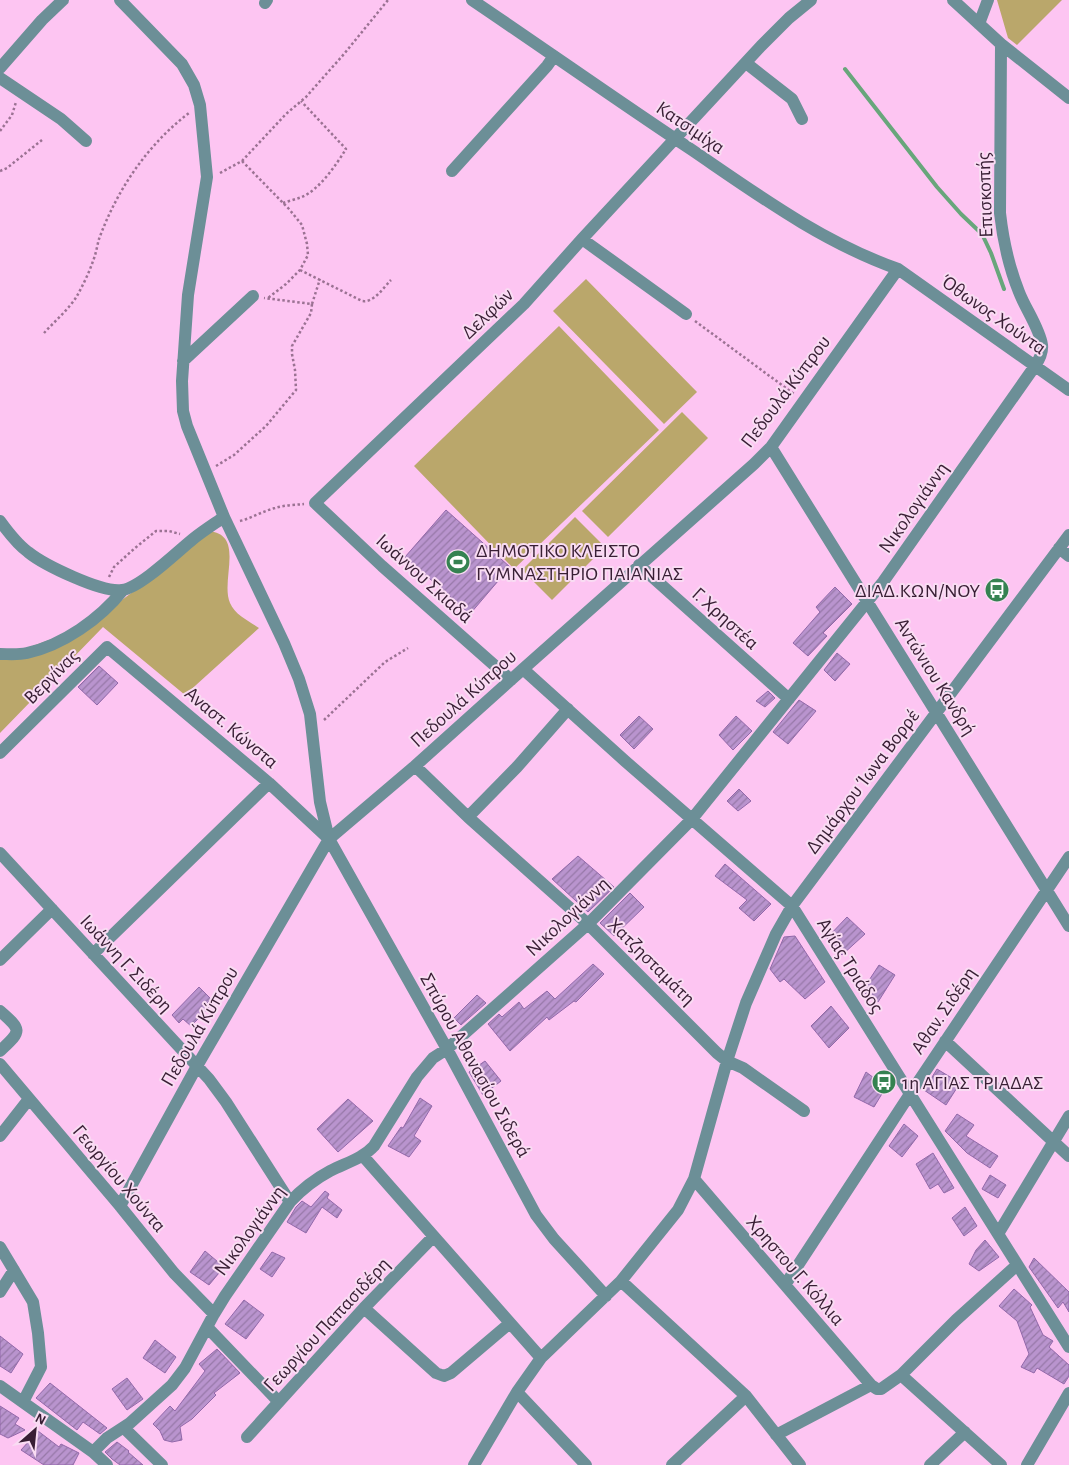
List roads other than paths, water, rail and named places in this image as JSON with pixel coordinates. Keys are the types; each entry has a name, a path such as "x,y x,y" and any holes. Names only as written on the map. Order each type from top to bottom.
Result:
{"street":[{"path":"0,68 42,20 63,0"},
{"path":"120,0 182,64 194,85 200,105 206,178 188,295 182,381 183,411 187,426 224,517 284,643 299,679 310,714 320,802 329,839"},
{"name":"Κατσιμίχα","path":"472,0 674,139 807,227 877,262 898,269"},
{"name":"Δελφών","path":"316,503 524,304 776,30 811,0"},
{"path":"953,0 1001,44 1069,98"},
{"path":"979,24 988,0"},
{"name":"Επισκοπής","path":"1001,44 1000,213 1003,237 1014,279 1041,338 1042,353 1035,366"},
{"path":"452,171 554,56"},
{"path":"746,63 792,99 802,119"},
{"path":"0,78 61,119 86,140"},
{"path":"582,239 686,314"},
{"name":"Όθωνος Χούντα","path":"898,269 1069,390"},
{"name":"Πεδουλά Κύπρου","path":"120,1206 197,1066 329,839 415,766 771,447 898,269"},
{"path":"184,361 252,296"},
{"name":"Νικολογιάννη","path":"93,1452 107,1438 138,1417 172,1385 185,1368 214,1314 290,1202 300,1191 329,1171 363,1156 374,1146 416,1077 433,1058 447,1049 588,924 692,819 883,582 1035,366"},
{"name":"Αντώνιου Κανδρή","path":"771,447 1069,926"},
{"name":"Ιωάννου Σκιαδά","path":"316,503 382,566 510,680"},
{"path":"0,521 10,535 28,552 47,564 77,579 106,588 123,590 140,583 194,538 224,517"},
{"name":"Δημάρχου Ίωνα Βορρέ","path":"474,1465 517,1392 541,1358 621,1281 678,1210 694,1179 727,1061 750,995 776,934 792,906 936,712 1064,552 1069,535"},
{"name":"Γ. Χρηστέα","path":"639,565 789,699"},
{"path":"0,654 25,653 47,648 90,622 113,603 123,590"},
{"name":"Βεργίνας","path":"0,753 107,647"},
{"name":"Αναστ. Κώνστα","path":"107,647 269,783 329,839"},
{"name":"Αγίας Τριάδος","path":"522,669 792,906 1069,1347"},
{"path":"468,817 517,767 568,709"},
{"name":"Χατζησταμάτη","path":"415,766 468,817 588,924 717,1053 727,1061 743,1068 804,1111"},
{"path":"93,954 269,783"},
{"name":"Σπύρου Αθανασίου Σιδερά","path":"329,839 447,1049 536,1215 554,1239 606,1296"},
{"name":"Ιωάννη Γ. Σιδέρη","path":"0,853 197,1066 226,1102 290,1202"},
{"name":"Αθαν. Σιδέρη","path":"785,1285 945,1041 1069,857"},
{"path":"0,960 52,909"},
{"path":"0,1010 13,1022 17,1033 0,1051"},
{"path":"945,1041 1069,1156"},
{"name":"Γεωργίου Χούντα","path":"0,1064 186,1286 214,1314"},
{"path":"0,1136 29,1099"},
{"path":"998,1234 1069,1116"},
{"path":"363,1156 541,1358"},
{"name":"Χρηστου Γ. Κόλλια","path":"694,1179 871,1385"},
{"name":"Γεωργίου Παπασιδέρη","path":"247,1437 364,1308 434,1237"},
{"path":"0,1247 33,1302 38,1333 41,1368 23,1402"},
{"path":"776,1435 871,1385 881,1389 901,1375 956,1320 1017,1265"},
{"path":"0,1292 14,1270"},
{"path":"621,1281 746,1396 800,1465"},
{"path":"364,1308 436,1373 444,1376 452,1373 510,1324"},
{"path":"207,1327 280,1402"},
{"path":"901,1375 1001,1465"},
{"path":"0,1386 93,1452 107,1465"},
{"path":"517,1392 586,1465"},
{"path":"1027,1465 1069,1393"},
{"path":"672,1465 746,1396"},
{"path":"124,1428 162,1465"},
{"path":"930,1465 965,1432"}],"waterway":[{"path":"845,69 937,187 982,234 1004,289"}],"place":[{"name":"ΔΗΜΟΤΙΚΟ ΚΛΕΙΣΤΟ ΓΥΜΝΑΣΤΗΡΙΟ ΠΑΙΑΝΙΑΣ","path":"458,562"},
{"name":"ΔΙΑΔ.ΚΩΝ/ΝΟΥ","path":"997,590"},
{"name":"1η ΑΓΙΑΣ ΤΡΙΑΔΑΣ","path":"884,1082"}]}
